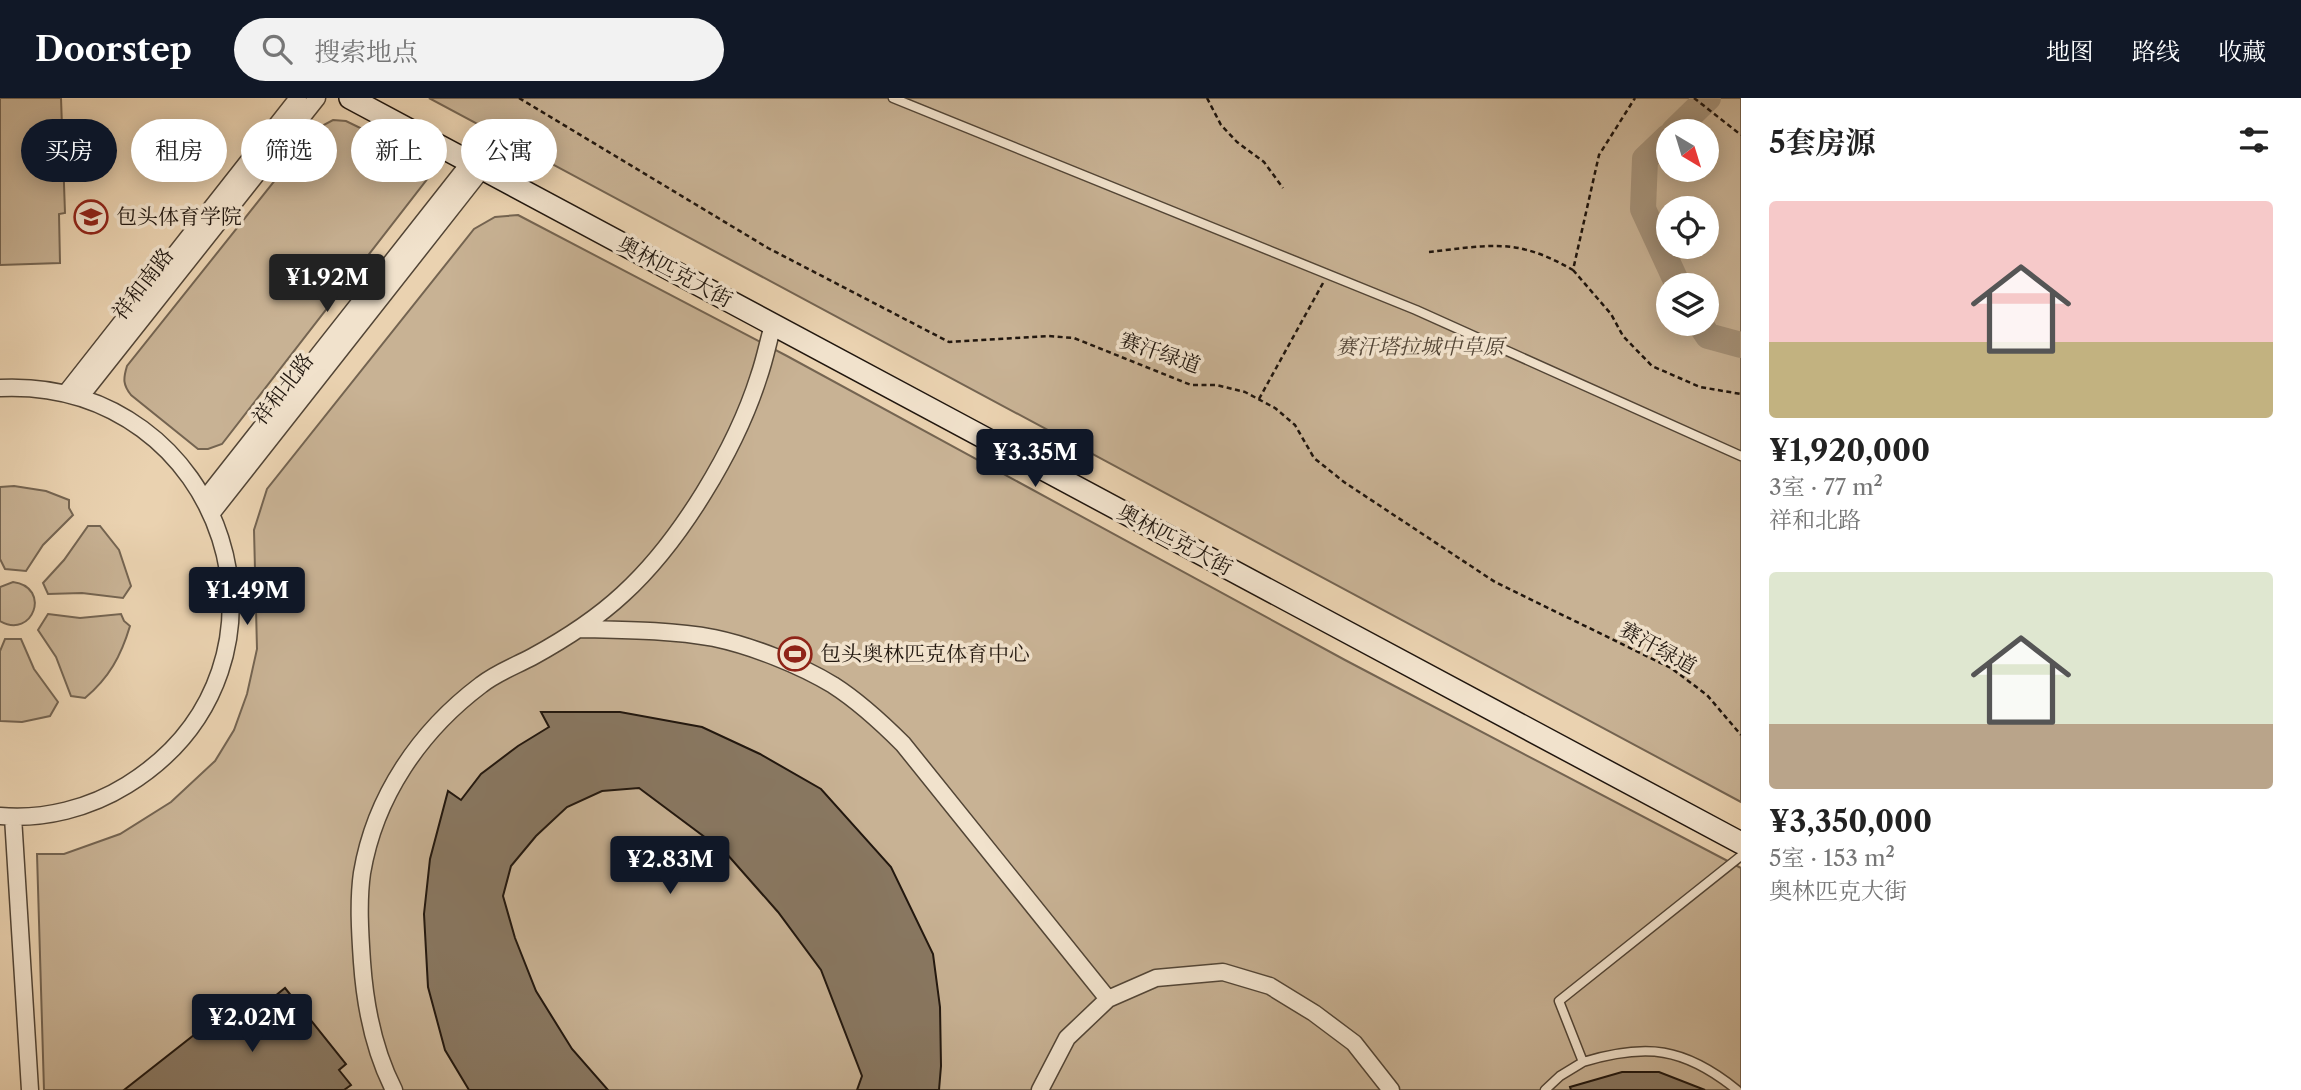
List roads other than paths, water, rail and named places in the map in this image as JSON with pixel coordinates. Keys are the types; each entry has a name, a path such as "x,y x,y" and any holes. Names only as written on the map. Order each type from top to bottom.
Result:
{"main road":[{"name":"奥林匹克大街","path":"350,98 461,151"},
{"name":"奥林匹克大街","path":"381,98 461,148"},
{"name":"奥林匹克大街","path":"520,182 773,325 1741,843"},
{"name":"奥林匹克大街","path":"522,182 1741,828"}],"street":[{"name":"祥和南路","path":"73,395 298,98"},
{"name":"祥和南路","path":"73,395 317,98"},
{"name":"祥和北路","path":"208,507 464,182"},
{"path":"394,1090 374,1037 363,983 360,934 362,873 378,815 403,766 434,725 482,683 580,629 625,593 670,543 713,476 759,377 773,325"},
{"path":"0,388 23,388 73,395 109,408 146,431 178,462 208,507 226,560 230,604 225,649 215,682 200,713 155,765 118,791 75,808 30,817 7,817 30,1090"},
{"path":"580,629 652,631 715,638 777,657 833,685 903,744 1108,999"},
{"path":"1040,1090 1066,1038 1108,999 1156,978 1223,972 1270,986 1314,1013 1354,1043 1391,1090"}],"lane":[{"path":"893,98 1416,310 1741,456"},
{"path":"1583,1062 1559,1002 1741,856"},
{"path":"1545,1090 1560,1076 1583,1062 1635,1050 1686,1057 1737,1090"}],"waterway":[{"path":"1686,119 1708,98"},
{"path":"1656,148 1645,159 1643,209 1672,273"},
{"path":"1708,336 1741,345"}],"place":[{"name":"包头体育学院","path":"91,217"},
{"name":"包头奥林匹克体育中心","path":"795,654"}],"park label":[{"name":"赛汗塔拉城中草原","path":"1420,347"}]}
